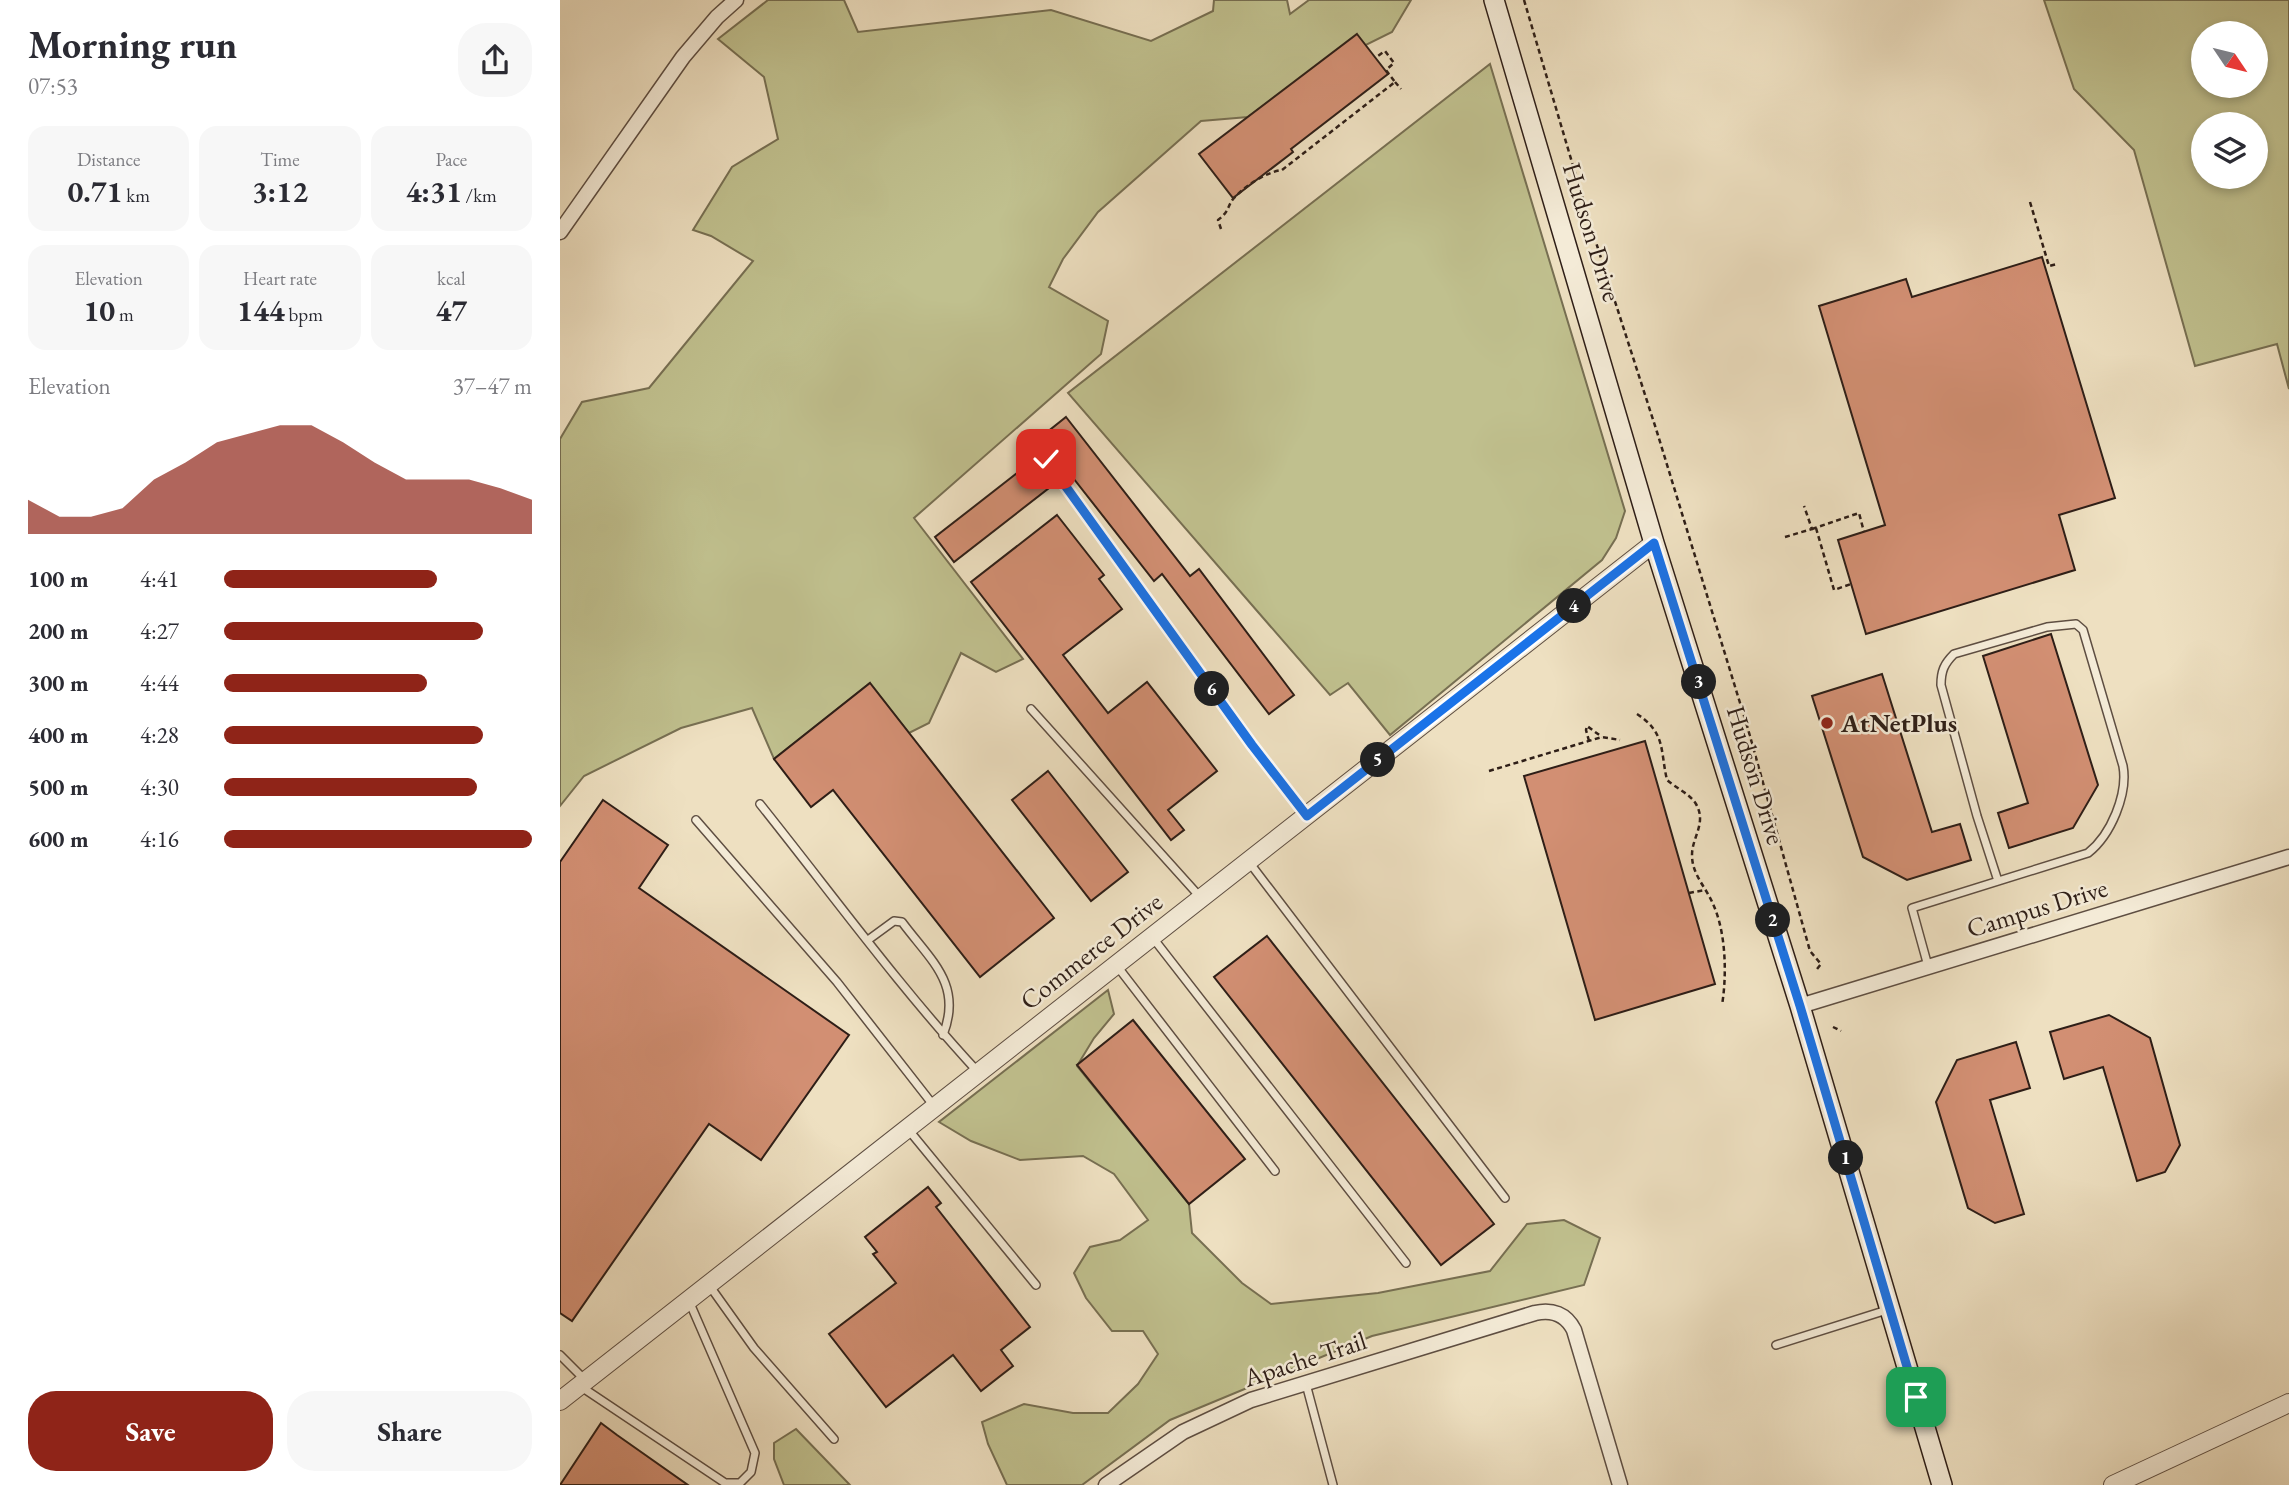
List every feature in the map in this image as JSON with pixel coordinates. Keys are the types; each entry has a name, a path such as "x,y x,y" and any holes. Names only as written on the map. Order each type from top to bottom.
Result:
{"main road":[{"name":"Hudson Drive","path":"1494,0 1654,543 1800,1006 1942,1485"}],"street":[{"path":"560,232 683,57 717,17 736,0"},
{"name":"Commerce Drive","path":"560,1401 1654,543"},
{"name":"Campus Drive","path":"1800,1006 2289,857"},
{"name":"Apache Trail","path":"1106,1485 1183,1432 1251,1400 1535,1313 1550,1311 1558,1314 1574,1330 1620,1485"},
{"path":"2113,1485 2289,1403"}],"lane":[{"path":"1046,459 1252,745 1307,816"},
{"path":"1928,966 1912,908 2088,853 2104,836 2122,796 2126,781 2123,766 2083,630 2077,624 2047,628 1954,654 1945,663 1941,673 1941,685 1973,803 1998,881"},
{"path":"1031,709 1201,899"},
{"path":"760,804 920,1010 978,1073"},
{"path":"696,820 837,982 934,1107"},
{"path":"1249,861 1505,1199"},
{"path":"868,940 894,921 902,922 950,989 951,1015 943,1035"},
{"path":"1152,937 1406,1263"},
{"path":"1117,965 1275,1171"},
{"path":"907,1128 1035,1285"},
{"path":"709,1284 754,1349 834,1439"},
{"path":"560,1355 583,1383 725,1483 740,1483 751,1472 755,1454 688,1300"},
{"path":"1776,1345 1891,1309"},
{"path":"1306,1383 1333,1485"}],"path":[{"path":"1524,0 1592,230 1748,729 1806,939 1810,951 1821,964 1817,969"},
{"path":"1375,58 1385,51 1394,63 1386,69 1401,89"},
{"path":"1221,229 1218,220 1230,211 1232,200 1270,171 1282,170 1395,82"},
{"path":"2030,202 2049,266 2057,264"},
{"path":"1804,506 1834,590 1851,584"},
{"path":"1785,537 1859,513 1864,531"},
{"path":"1636,714 1648,721 1658,733 1664,748 1667,780 1696,805 1701,826 1692,855 1695,872 1713,904 1719,924 1724,991 1722,1005"},
{"path":"1589,741 1587,726 1602,737"},
{"path":"1489,771 1602,737 1620,740"},
{"path":"1689,893 1705,890"},
{"path":"1833,1027 1841,1031"}],"green space":[{"path":"768,0 844,0 858,32 1051,10 1151,41 1213,11 1214,0 1287,0 1290,14 1309,0 1411,0 1392,32 1303,76 1248,117 1201,121 1098,212 1063,259 1049,287 1108,321 1101,354 914,518 1023,659 996,672 961,653 929,723 909,733 870,683 774,759 752,708 681,728 584,776 560,806 560,439 582,402 649,388 753,261 711,236 693,230 732,167 778,139 764,77 718,39"},
{"path":"2044,0 2289,0 2289,389 2277,344 2195,366 2134,150 2074,89"},
{"path":"1490,64 1625,511 1616,538 1602,560 1390,735 1348,683 1330,695 1068,393"},
{"path":"1108,990 1114,1014 1094,1038 1077,1066 1189,1204 1192,1233 1242,1283 1271,1304 1378,1293 1490,1271 1527,1224 1564,1220 1600,1238 1584,1285 1372,1336 1170,1420 1082,1485 1007,1485 988,1444 982,1422 1024,1404 1073,1413 1108,1413 1138,1384 1158,1354 1143,1331 1112,1331 1086,1298 1074,1273 1090,1247 1120,1240 1148,1220 1114,1174 1083,1156 1020,1160 971,1141 939,1122"},
{"path":"796,1429 850,1485 784,1485 774,1459 774,1443"}],"building":[{"path":"1357,34 1388,74 1233,198 1199,154"},
{"path":"2042,257 2115,498 2059,515 2075,570 1866,634 1838,540 1885,525 1819,306 1906,279 1912,297"},
{"path":"1066,417 1190,576 1199,569 1294,695 1269,714 1162,574 1154,581 1041,437"},
{"path":"1030,463 1049,488 954,562 935,537"},
{"path":"1057,515 1104,575 1099,579 1122,609 1063,655 1108,713 1147,682 1217,771 1168,810 1184,830 1171,840 971,582"},
{"path":"2051,634 2098,785 2073,828 2009,848 1998,813 2028,803 1983,656"},
{"path":"1882,674 1932,832 1960,824 1971,860 1907,880 1863,857 1812,696"},
{"path":"870,683 1054,918 980,977 833,790 811,807 774,759"},
{"path":"1645,741 1715,984 1595,1020 1524,776"},
{"path":"1048,771 1128,872 1091,901 1012,800"},
{"path":"603,800 668,845 639,888 849,1035 761,1160 709,1124 572,1321 560,1313 560,862"},
{"path":"1267,936 1494,1224 1441,1265 1214,977"},
{"path":"2109,1015 2150,1038 2180,1145 2165,1172 2137,1181 2103,1067 2064,1079 2050,1032"},
{"path":"1133,1020 1245,1159 1189,1204 1077,1065"},
{"path":"2016,1042 2030,1088 1990,1100 2024,1214 1995,1223 1968,1208 1936,1102 1957,1060"},
{"path":"928,1187 941,1203 936,1207 1030,1327 1001,1350 1013,1366 981,1391 953,1355 886,1407 829,1334 896,1283 873,1254 877,1252 865,1237"},
{"path":"601,1423 617,1435 688,1485 560,1485"}],"place":[{"name":"AtNetPlus","path":"1827,723"}],"route":[{"path":"1046,459 1252,745 1307,816 1654,543 1800,1006 1916,1397"}]}
